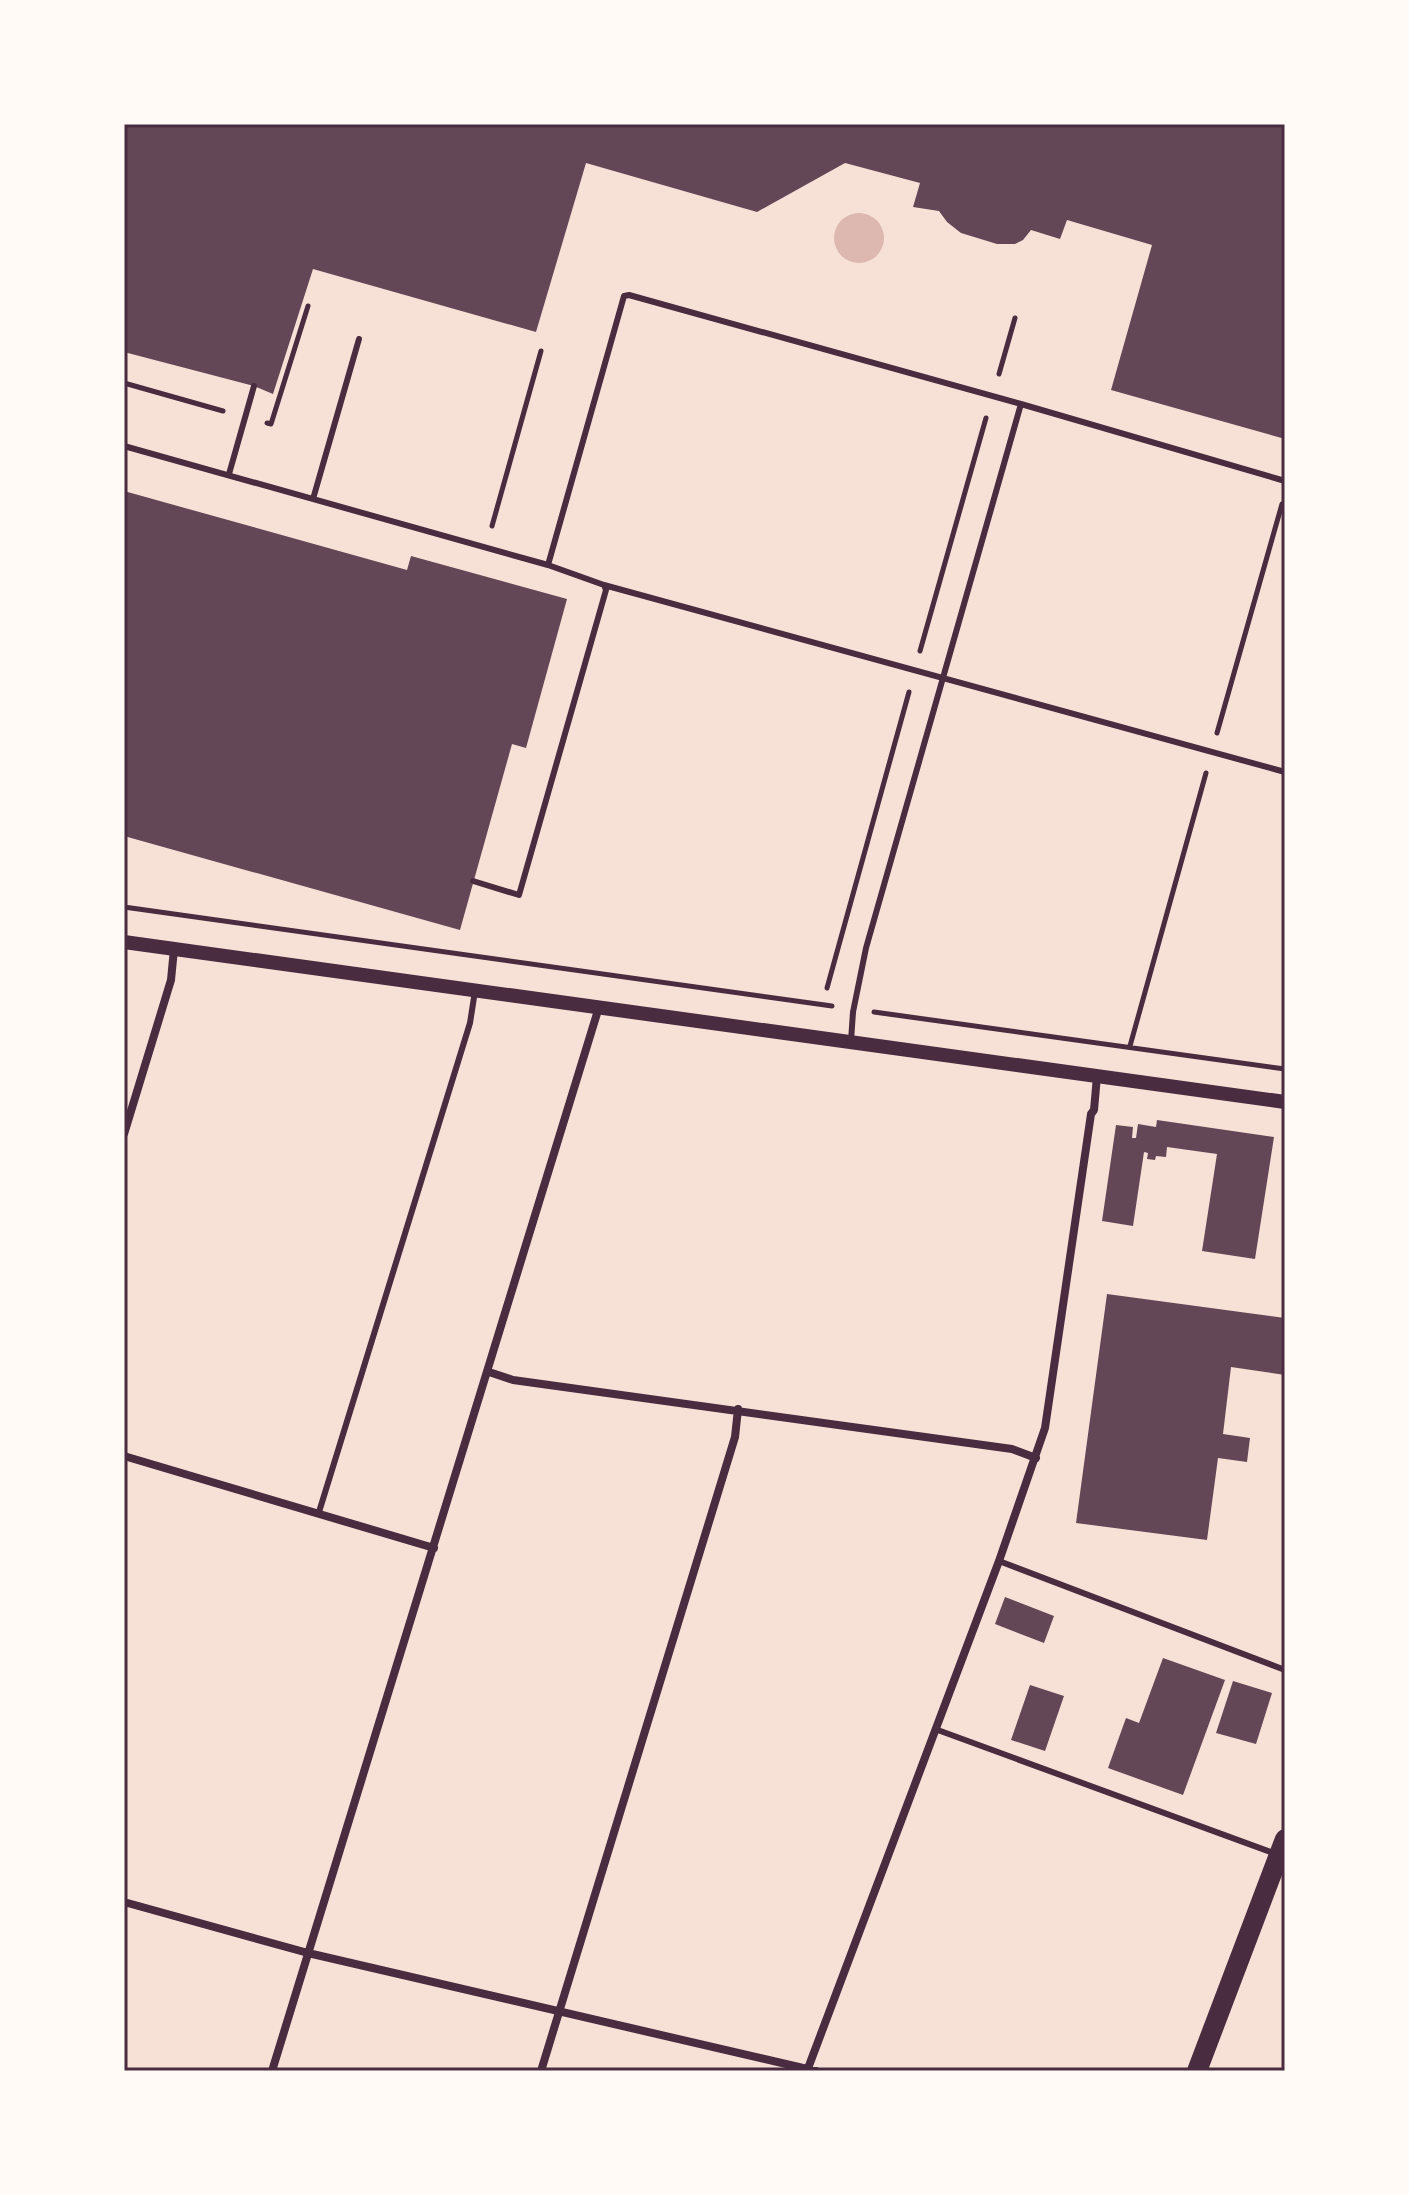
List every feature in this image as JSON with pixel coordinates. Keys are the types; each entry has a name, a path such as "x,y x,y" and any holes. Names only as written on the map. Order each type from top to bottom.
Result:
{"main road":[{"path":"1197,2071 1282,1847"}],"street":[{"path":"124,942 1285,1102"},
{"path":"124,1134 171,980 174,949"},
{"path":"272,2071 599,1007"},
{"path":"124,1902 308,1953 811,2070 1045,1428 1097,1076"},
{"path":"489,1372 513,1380 1012,1449 1036,1458"},
{"path":"541,2071 735,1437 738,1409"},
{"path":"124,1456 434,1548"}],"lane":[{"path":"548,565 624,296 629,295 1285,481"},
{"path":"313,499 359,339"},
{"path":"229,474 254,386"},
{"path":"851,1041 853,1012 866,948 1021,404"},
{"path":"124,446 548,565 604,585 1285,772"},
{"path":"473,881 519,895 606,590 604,585"},
{"path":"319,1512 470,1023 475,990"},
{"path":"999,1561 1285,1670"},
{"path":"935,1729 1213,1829 1282,1847"}],"path":[{"path":"486,548 541,351"},
{"path":"124,907 837,1007"},
{"path":"868,1011 1285,1069"}],"shaded area":[{"path":"849,214 869,214 883,228 883,248 869,262 849,262 835,248 835,228"}],"building":[{"path":"124,124 1285,124 1285,439 1111,390 1152,245 1067,220 1060,239 1031,230 1015,244 997,244 961,233 939,211 913,207 920,183 845,163 757,212 586,163 536,332 313,269 273,394 254,386 124,352"},
{"path":"124,491 407,570 411,556 567,599 526,748 512,744 460,930 124,836"},
{"path":"1157,1120 1274,1137 1255,1259 1202,1251 1217,1154 1167,1147 1166,1157 1156,1156 1155,1160 1147,1159 1148,1153 1144,1152 1133,1226 1102,1221 1116,1125 1133,1127 1132,1138 1136,1138 1138,1124 1156,1127"},
{"path":"1107,1294 1285,1318 1285,1375 1231,1367 1223,1434 1250,1438 1247,1462 1218,1458 1207,1540 1076,1523"},
{"path":"1005,1597 1054,1616 1044,1643 995,1624"},
{"path":"1163,1658 1225,1680 1183,1795 1108,1768 1126,1718 1139,1723"},
{"path":"1233,1681 1272,1693 1256,1744 1216,1733"},
{"path":"1030,1685 1064,1696 1045,1751 1011,1740"}]}
